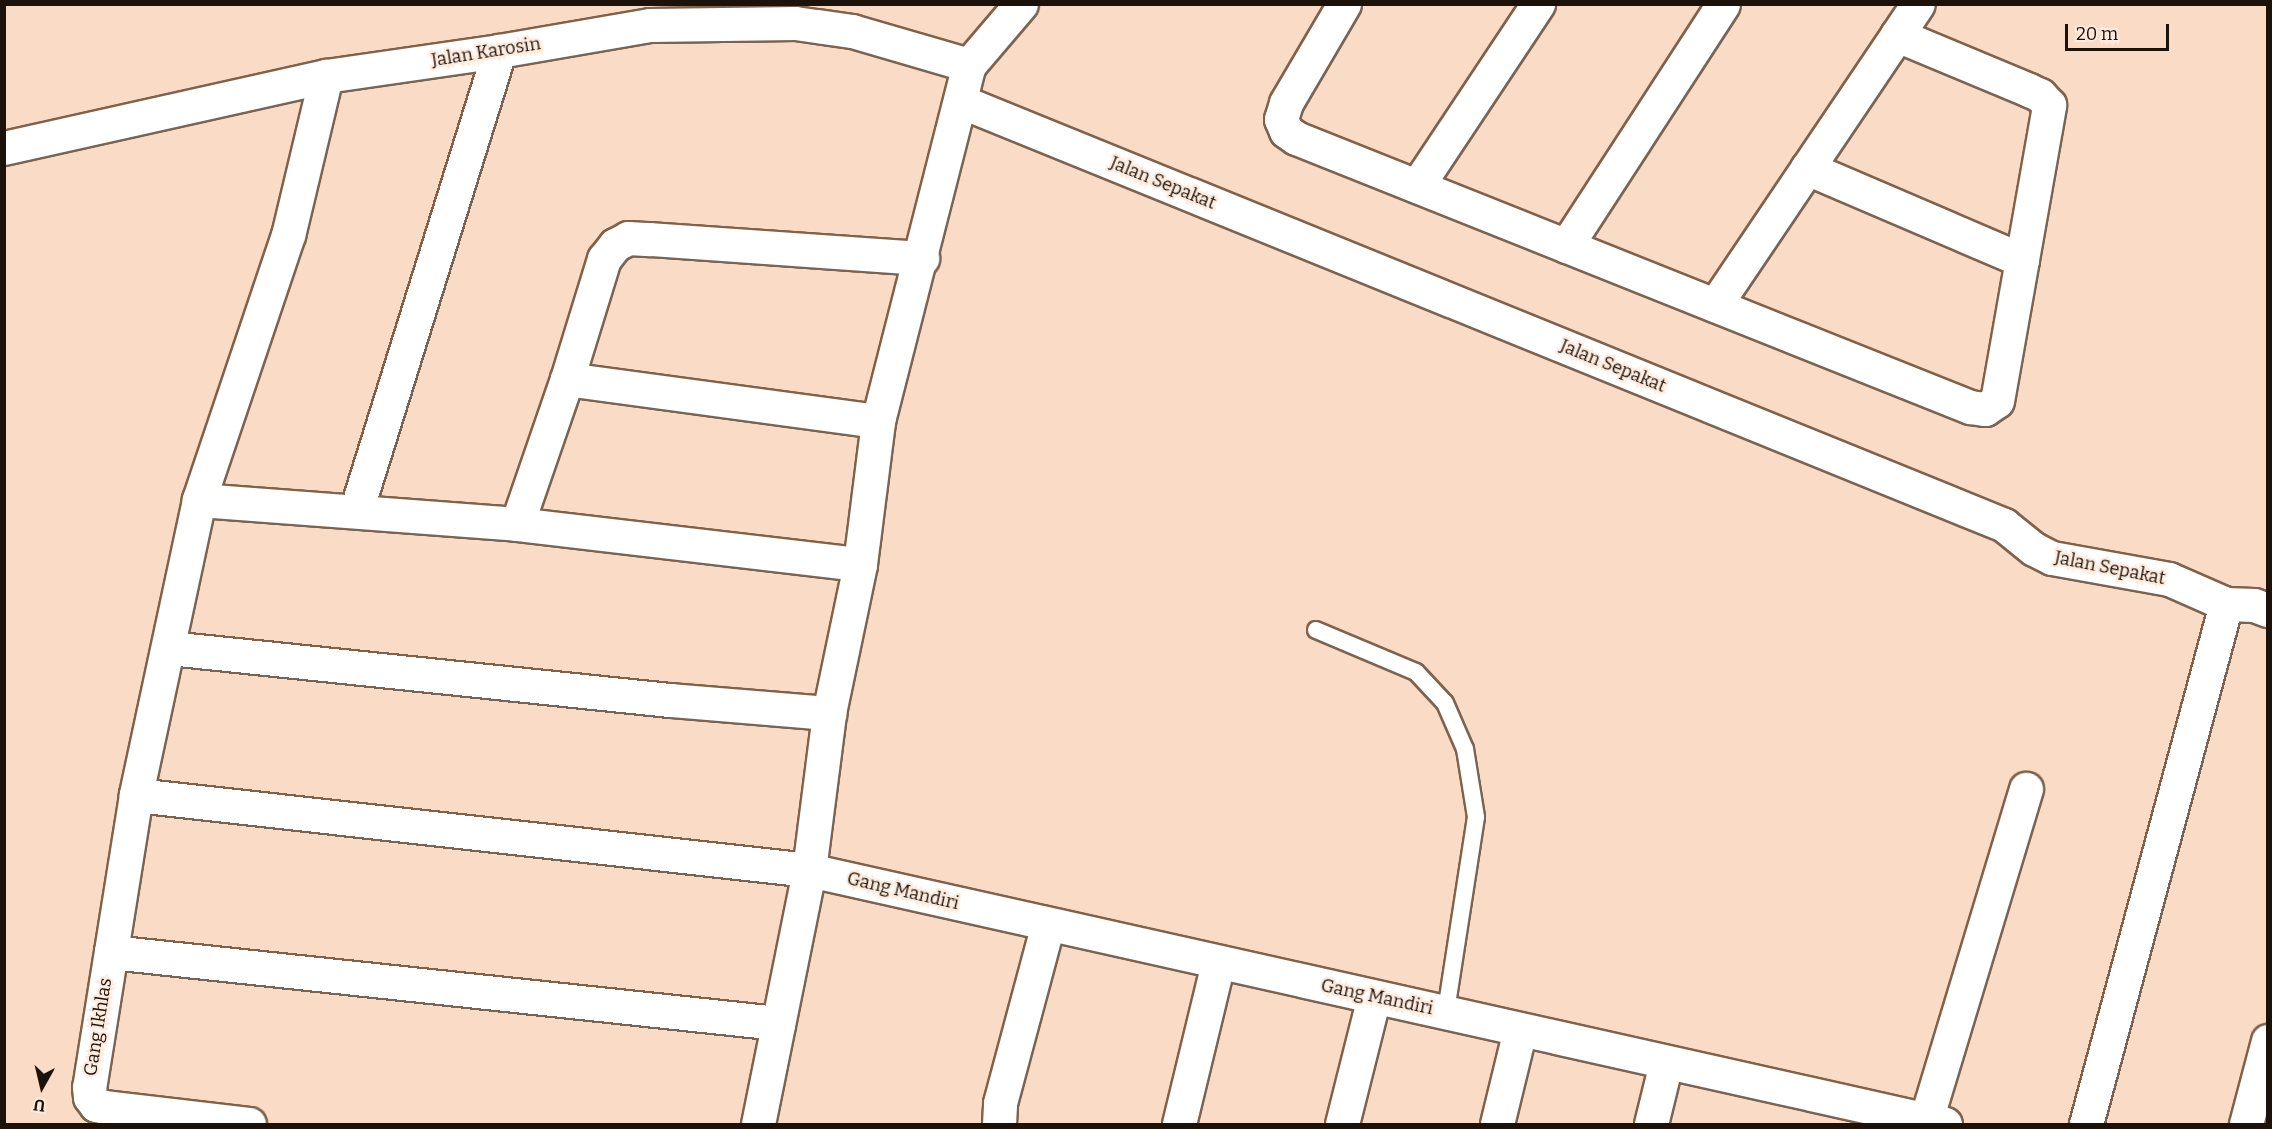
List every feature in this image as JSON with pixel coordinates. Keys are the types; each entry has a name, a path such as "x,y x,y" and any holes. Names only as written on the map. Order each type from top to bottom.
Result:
{"street":[{"path":"758,1125 809,870 829,713 860,564 878,421 922,258 969,65 1022,4"},
{"path":"1344,4 1286,103 1281,119 1286,131 1296,138 1970,407 1985,409 1997,401 2049,105 2040,95 1897,35"},
{"path":"1417,186 1538,4"},
{"path":"1566,246 1723,4"},
{"path":"1715,305 1918,4"},
{"name":"Jalan Karosin","path":"4,148 326,76 499,51 650,25 795,23 852,31 969,65"},
{"path":"356,511 499,51"},
{"name":"Gang Ikhlas","path":"249,1125 96,1105 90,1097 89,1087 136,795 199,500 288,235 326,76"},
{"name":"Jalan Sepakat","path":"960,101 2004,525 2034,549 2052,558 2169,579 2226,604 2254,605 2268,610"},
{"path":"1807,168 2022,260"},
{"path":"517,524 567,379 604,259 615,245 628,238 922,258"},
{"path":"567,379 878,421"},
{"path":"199,500 517,524 860,564"},
{"path":"2086,1125 2226,604"},
{"path":"169,648 670,700 829,713"},
{"path":"1936,1122 2026,789"},
{"name":"Gang Mandiri","path":"136,795 809,870 1218,963 1446,1011 1666,1063 1816,1111 1936,1122"},
{"path":"999,1125 1000,1103 1048,924"},
{"path":"111,952 778,1023"},
{"path":"1179,1125 1218,963"},
{"path":"1342,1125 1374,997"},
{"path":"1497,1125 1520,1030"},
{"path":"2246,1125 2268,1041"},
{"path":"1651,1125 1666,1063"}],"lane":[{"path":"1316,630 1416,672 1445,703 1465,749 1476,817 1446,1011"}]}
